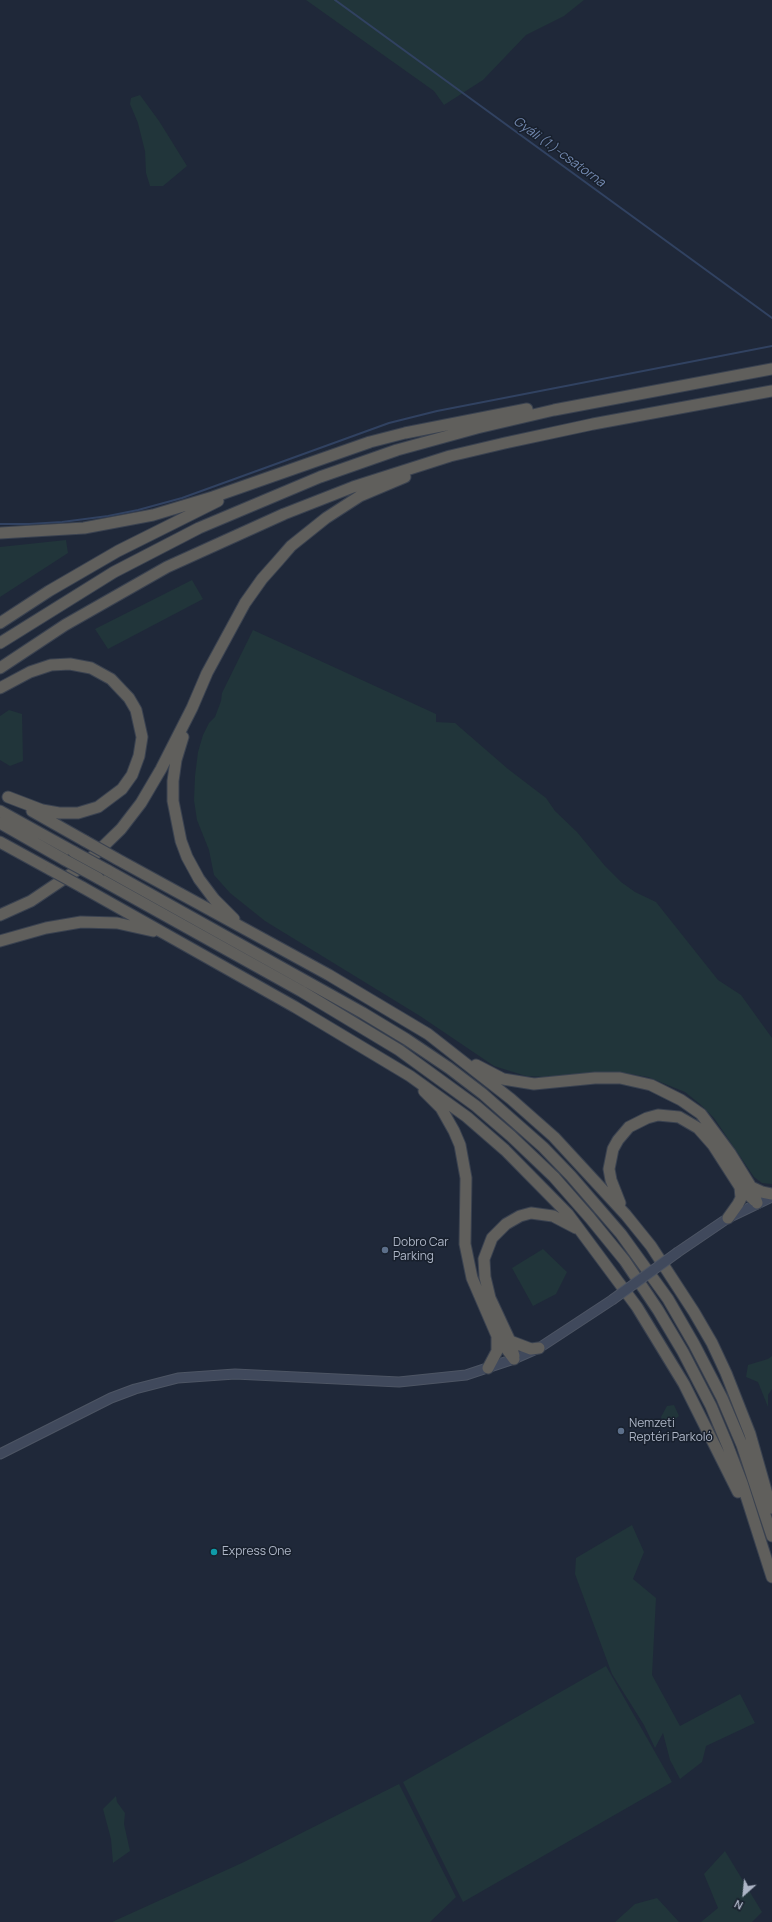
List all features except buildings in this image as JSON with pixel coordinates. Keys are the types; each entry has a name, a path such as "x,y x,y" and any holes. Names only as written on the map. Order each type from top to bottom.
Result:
{"highway":[{"path":"0,643 114,572 199,528 288,489 397,450 444,436 579,405 772,369"},
{"path":"0,668 100,605 167,567 210,546 325,498 450,456 593,424 772,391"},
{"path":"0,533 61,531 118,523 175,508 275,476 370,442 406,433 549,405 579,405"},
{"path":"0,914 31,901 83,866 110,841 141,804 161,769 192,708 207,673 245,603 262,579 291,546 326,518 360,496 422,470 450,456"},
{"path":"0,623 49,591 118,551 189,514 275,476"},
{"path":"0,688 30,672 51,665 70,664 91,668 111,679 129,698 136,710 142,737 139,756 132,776 117,794 98,807 78,813 59,813 42,810 4,795"},
{"path":"192,708 176,760 173,801 176,824 187,857 199,879 214,899 237,922 249,930"},
{"path":"4,795 117,859 249,930 379,1004 428,1034 511,1099 554,1137 626,1215 651,1246 712,1343 750,1434 772,1510"},
{"path":"0,811 363,1013 406,1039 449,1068 515,1121 557,1161 604,1213 638,1255 668,1300 694,1344 722,1398 742,1444 772,1536"},
{"path":"0,823 301,991 399,1050 476,1106 511,1136 554,1177 586,1213 625,1261 658,1310 683,1352 711,1406 727,1444 742,1483 772,1577"},
{"path":"0,842 295,1007 410,1076 467,1117 505,1150 548,1192 584,1235 637,1307 684,1384 740,1495 757,1546 769,1564"},
{"path":"0,942 52,926 95,921 117,922 152,931 195,950"},
{"path":"457,1056 504,1079 534,1084 595,1078 620,1078 651,1085 681,1100 701,1114 718,1134 751,1187 757,1203"},
{"path":"410,1076 440,1108 454,1131 460,1145 466,1178 465,1237 468,1264 477,1293 497,1336 514,1359"},
{"path":"626,1215 611,1180 610,1159 613,1149 629,1127 647,1118 658,1115 678,1117 698,1128 713,1145 740,1186 757,1203"},
{"path":"728,1218 741,1198 740,1186"},
{"path":"751,1187 762,1192 772,1194"},
{"path":"514,1359 510,1340 490,1298 484,1277 484,1259 492,1238 506,1224 520,1216 531,1213 542,1214 562,1220 584,1235"},
{"path":"488,1368 497,1351 497,1336"},
{"path":"510,1340 531,1349 539,1348"}],"main road":[{"path":"0,1454 111,1398 135,1389 178,1378 235,1374 399,1382 466,1375 488,1368 539,1348 612,1300 728,1218 772,1197"}],"green space":[{"path":"306,0 584,0 564,16 526,35 483,80 444,105 434,91"},
{"path":"140,95 159,121 187,166 163,186 150,186 146,173 145,151 138,123 130,104 131,98"},
{"path":"66,540 68,553 0,597 0,547"},
{"path":"192,580 203,599 108,649 95,629"},
{"path":"253,630 436,714 436,722 455,723 508,769 546,798 555,811 577,832 605,866 621,882 635,892 656,902 718,980 741,995 772,1038 772,1184 762,1183 754,1177 714,1118 685,1092 648,1077 624,1073 545,1077 526,1076 494,1066 420,1016 265,921 230,893 214,875 209,850 197,820 194,800 195,776 198,752 203,735 209,723 215,717 221,701 222,693"},
{"path":"9,710 22,714 23,761 10,766 0,760 0,716"},
{"path":"543,1249 567,1272 556,1294 533,1306 512,1268"},
{"path":"772,1356 772,1389 768,1395 768,1407 758,1382 746,1377 748,1365 768,1359"},
{"path":"674,1405 679,1416 665,1427 661,1417 667,1406"},
{"path":"632,1525 644,1552 633,1579 656,1598 652,1675 680,1726 740,1694 755,1723 706,1746 702,1762 680,1779 670,1760 663,1733 655,1748 644,1725 612,1674 575,1574 576,1558"},
{"path":"606,1666 672,1782 463,1902 403,1782"},
{"path":"399,1784 456,1897 430,1922 112,1922 244,1862"},
{"path":"116,1796 117,1802 125,1813 124,1824 130,1851 113,1863 111,1839 103,1809"},
{"path":"725,1851 762,1912 752,1922 701,1922 718,1908 704,1874"},
{"path":"657,1898 679,1922 615,1922 635,1904"}],"waterway":[{"name":"Gyáli (1.)-csatorna","path":"335,0 772,318"},
{"path":"0,524 62,522 108,516 138,510 182,498 389,423 437,411 772,346"}],"place":[{"name":"Dobro Car Parking","path":"385,1250"},
{"name":"Nemzeti Reptéri Parkoló","path":"621,1431"},
{"name":"Express One","path":"214,1552"}]}
